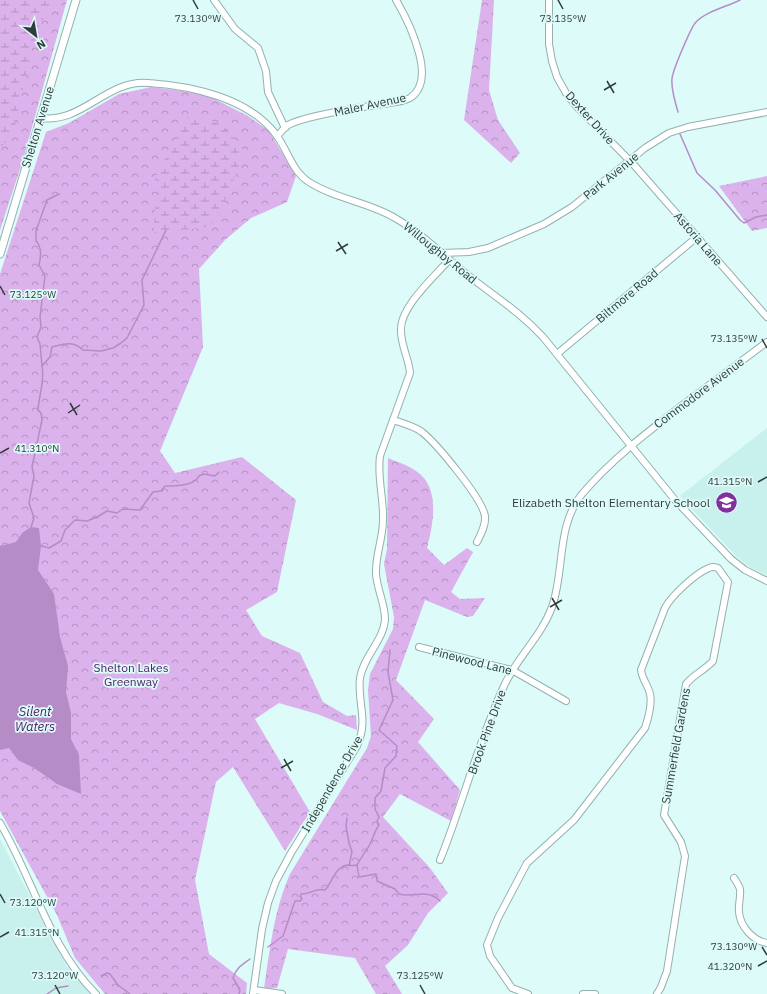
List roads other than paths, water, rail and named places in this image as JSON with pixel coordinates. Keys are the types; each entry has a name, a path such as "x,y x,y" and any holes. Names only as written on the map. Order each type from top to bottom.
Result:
{"main road":[{"name":"Shelton Avenue","path":"0,254 76,0"}],"street":[{"path":"214,0 236,28 258,48 266,71 268,92 285,128"},
{"name":"Maler Avenue","path":"277,136 290,125 318,116 359,107 398,102 413,95 419,87 422,77 421,58 411,28 396,0"},
{"name":"Dexter Drive","path":"549,0 549,44 557,77 577,107 630,161"},
{"name":"Willoughby Road","path":"40,118 50,119 67,117 120,88 132,84 148,83 192,89 220,97 256,116 277,136 293,166 308,181 396,218 451,262 517,311 532,325 557,354 666,491 722,550 745,570 767,581"},
{"name":"Park Avenue","path":"441,253 460,252 496,246 560,215 586,197 654,142 676,130 767,112"},
{"name":"Astoria Lane","path":"630,161 767,317"},
{"name":"Biltmore Road","path":"557,354 697,237"},
{"path":"451,262 460,252"},
{"name":"Independence Drive","path":"254,992 262,929 268,903 276,881 291,853 357,746 363,732 364,724 360,676 366,660 381,633 384,620 376,566 383,518 379,471 382,448 410,373 408,359 402,340 402,320 408,307 451,262"},
{"name":"Commodore Avenue","path":"630,445 767,342"},
{"path":"393,420 421,431 472,490 485,515 484,526 477,542"},
{"name":"Brook Pine Drive","path":"440,860 492,712 512,670 536,639 551,608 557,591 565,529 570,512 582,494 630,445"},
{"name":"Summerfield Gardens","path":"528,994 510,991 490,956 487,944 498,918 527,863 574,820 645,728 650,694 642,678 641,670 665,608 669,600 702,571 710,566 718,568 728,582 712,661 708,667 691,678 686,684 664,815 681,842 685,856 667,971 657,994"},
{"name":"Pinewood Lane","path":"418,647 512,670 566,701"},
{"path":"0,823 64,953 81,978 96,994"},
{"path":"734,878 740,888 739,912 741,922 753,937 767,943"},
{"path":"254,992 282,994"},
{"path":"583,994 594,994"}],"water":[{"name":"Silent Waters","path":"31,527 39,528 41,546 38,570 54,594 60,637 68,666 66,692 71,713 71,739 79,755 81,794 57,784 36,769 18,760 9,748 0,750 0,546 16,542 22,533"}],"waterway":[{"path":"678,112 672,79 686,40 696,22 700,18 740,0"},
{"path":"680,134 697,173 715,190 740,220 744,223 756,217 767,215"},
{"path":"42,366 40,344 37,337 41,327 40,317 45,276 39,265 40,252 36,241 36,231 47,200 59,194"},
{"path":"31,527 34,518 29,503 34,476 32,467 42,420 41,413 38,410 42,382 42,366 50,357 52,347 72,344 83,350 101,351 113,348 127,338 144,305 142,280 166,230"},
{"path":"41,546 49,548 61,541 65,530 75,520 87,521 107,511 117,513 123,509 140,510 153,492 161,491 165,486 189,484 199,476 204,474 215,476 219,472"},
{"path":"268,947 283,936 295,901 300,901 302,899 300,896 301,894 322,889 325,890 339,869 347,865 357,865 369,846 379,825 377,821 379,817 375,809 375,798 381,791 385,768 396,756 397,746 379,730 393,700 388,672 390,650"},
{"path":"347,818 346,826 352,852 349,866"},
{"path":"357,865 359,877 376,874 377,881 395,889 399,894 426,894 431,895 440,901"},
{"path":"239,994 240,990 233,978 238,969 250,959"},
{"path":"101,976 107,973 110,974 118,985 130,994"},
{"path":"47,994 56,988 68,986"}],"place":[{"name":"Elizabeth Shelton Elementary School","path":"726,503"}],"park label":[{"name":"Shelton Lakes Greenway","path":"131,675"}]}
